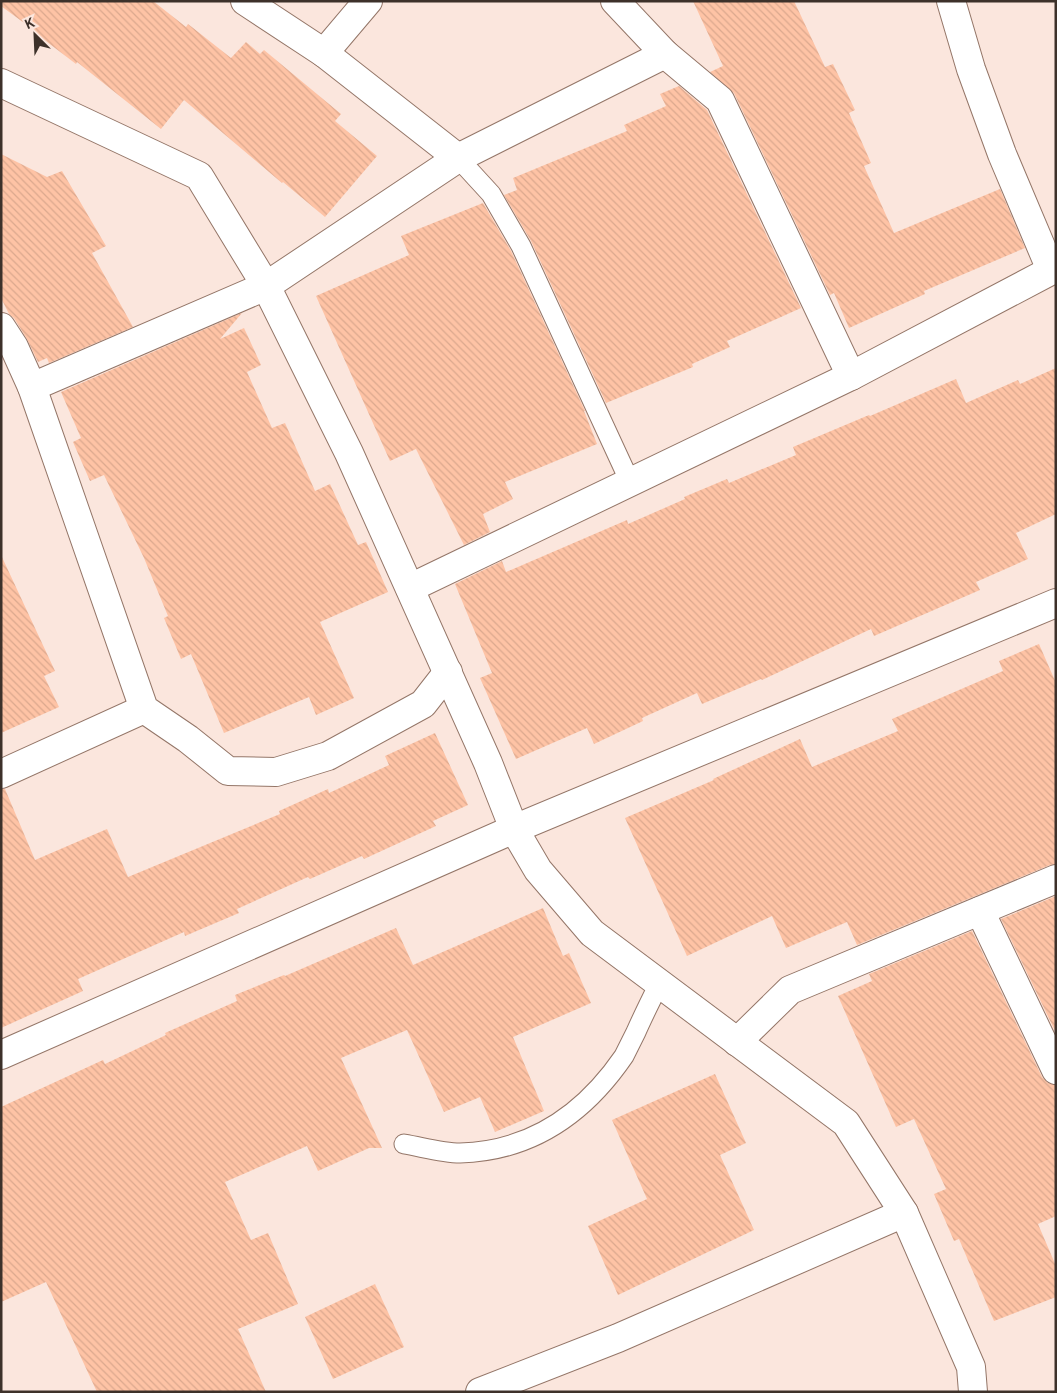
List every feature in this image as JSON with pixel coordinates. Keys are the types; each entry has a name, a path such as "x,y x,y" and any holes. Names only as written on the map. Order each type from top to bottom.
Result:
{"street":[{"path":"245,1 324,53 458,158"},
{"path":"324,53 368,1"},
{"path":"615,1 665,54 720,100 851,376"},
{"path":"410,588 851,376 1053,269 1002,154 971,69 951,1"},
{"path":"32,387 266,286 458,158 665,54"},
{"path":"1,82 199,176 266,286 349,453 488,763 514,829 538,870 592,933 846,1123 904,1213 970,1367 973,1392"},
{"path":"1,327 14,347 32,387 144,709 188,739 228,771 276,772 328,756 423,704 448,672"},
{"path":"1,1055 514,829 1056,603"},
{"path":"1,774 144,709"},
{"path":"737,1042 790,990 1056,879"},
{"path":"980,911 1056,1070"},
{"path":"480,1392 618,1338 904,1213"}],"lane":[{"path":"458,158 491,194 521,246 630,482"},
{"path":"404,1144 458,1153 481,1151 521,1141 539,1134 567,1118 591,1097 624,1055 659,984"}],"building":[{"path":"1,1 153,1 186,27 188,24 231,58 246,42 260,54 264,50 341,114 335,121 377,156 325,217 184,100 161,129 77,62 76,64 1,6"},
{"path":"693,1 794,1 825,67 833,64 855,110 849,113 871,163 864,166 894,233 1000,189 1025,248 924,291 925,294 849,328 834,293 830,295 734,93 710,72 723,66"},
{"path":"679,86 707,110 801,308 727,341 730,347 692,364 693,367 606,403 531,241 504,195 517,190 513,178 627,131 624,125 666,106 660,94"},
{"path":"1,154 47,177 62,171 106,246 92,253 133,327 49,363 47,358 38,362 27,339 14,318 9,314 1,298"},
{"path":"483,203 511,251 585,411 597,444 505,482 513,499 483,514 490,532 464,545 416,449 390,461 316,296 409,255 401,236"},
{"path":"242,313 220,339 244,328 261,365 247,372 272,428 285,423 315,491 330,484 358,545 366,542 388,592 320,622 354,698 316,715 309,697 224,733 191,654 181,659 164,618 168,616 144,558 104,475 90,481 73,442 81,438 61,392"},
{"path":"1056,368 1056,514 1016,533 1028,559 976,582 980,590 874,636 871,629 762,680 702,704 697,693 642,718 643,721 594,744 587,728 516,759 480,678 492,673 455,584 502,561 506,572 627,520 628,524 727,479 729,483 796,455 793,447 956,379 966,403 1018,380 1020,384"},
{"path":"1,555 55,671 44,676 59,707 1,733"},
{"path":"1039,644 1056,683 1056,864 857,945 847,922 786,948 772,916 687,956 625,818 714,780 800,739 812,767 898,731 892,719 1003,671 999,661"},
{"path":"435,733 468,805 433,821 436,826 364,859 362,856 310,879 308,877 237,909 239,913 185,936 184,932 78,979 83,991 1,1028 1,789 5,789 35,860 107,829 128,877 280,814 279,811 328,789 329,793 389,765 385,756"},
{"path":"1056,896 1056,1033 1001,919"},
{"path":"543,908 563,956 569,953 591,1003 513,1037 544,1111 495,1132 480,1097 444,1112 407,1030 341,1058 382,1148 369,1148 318,1171 307,1146 225,1182 251,1240 268,1233 298,1304 238,1329 266,1392 97,1392 46,1282 1,1302 1,1107 103,1060 105,1064 166,1035 165,1033 237,1001 235,995 285,976 396,928 413,965"},
{"path":"972,931 1042,1077 1048,1083 1056,1085 1056,1216 1038,1224 1056,1266 1056,1297 994,1321 959,1239 954,1241 934,1194 946,1189 914,1119 896,1127 838,996 872,981 869,974"},
{"path":"715,1074 746,1143 720,1155 754,1230 618,1295 588,1226 647,1199 612,1120"},
{"path":"375,1284 404,1347 333,1379 305,1317"}]}
